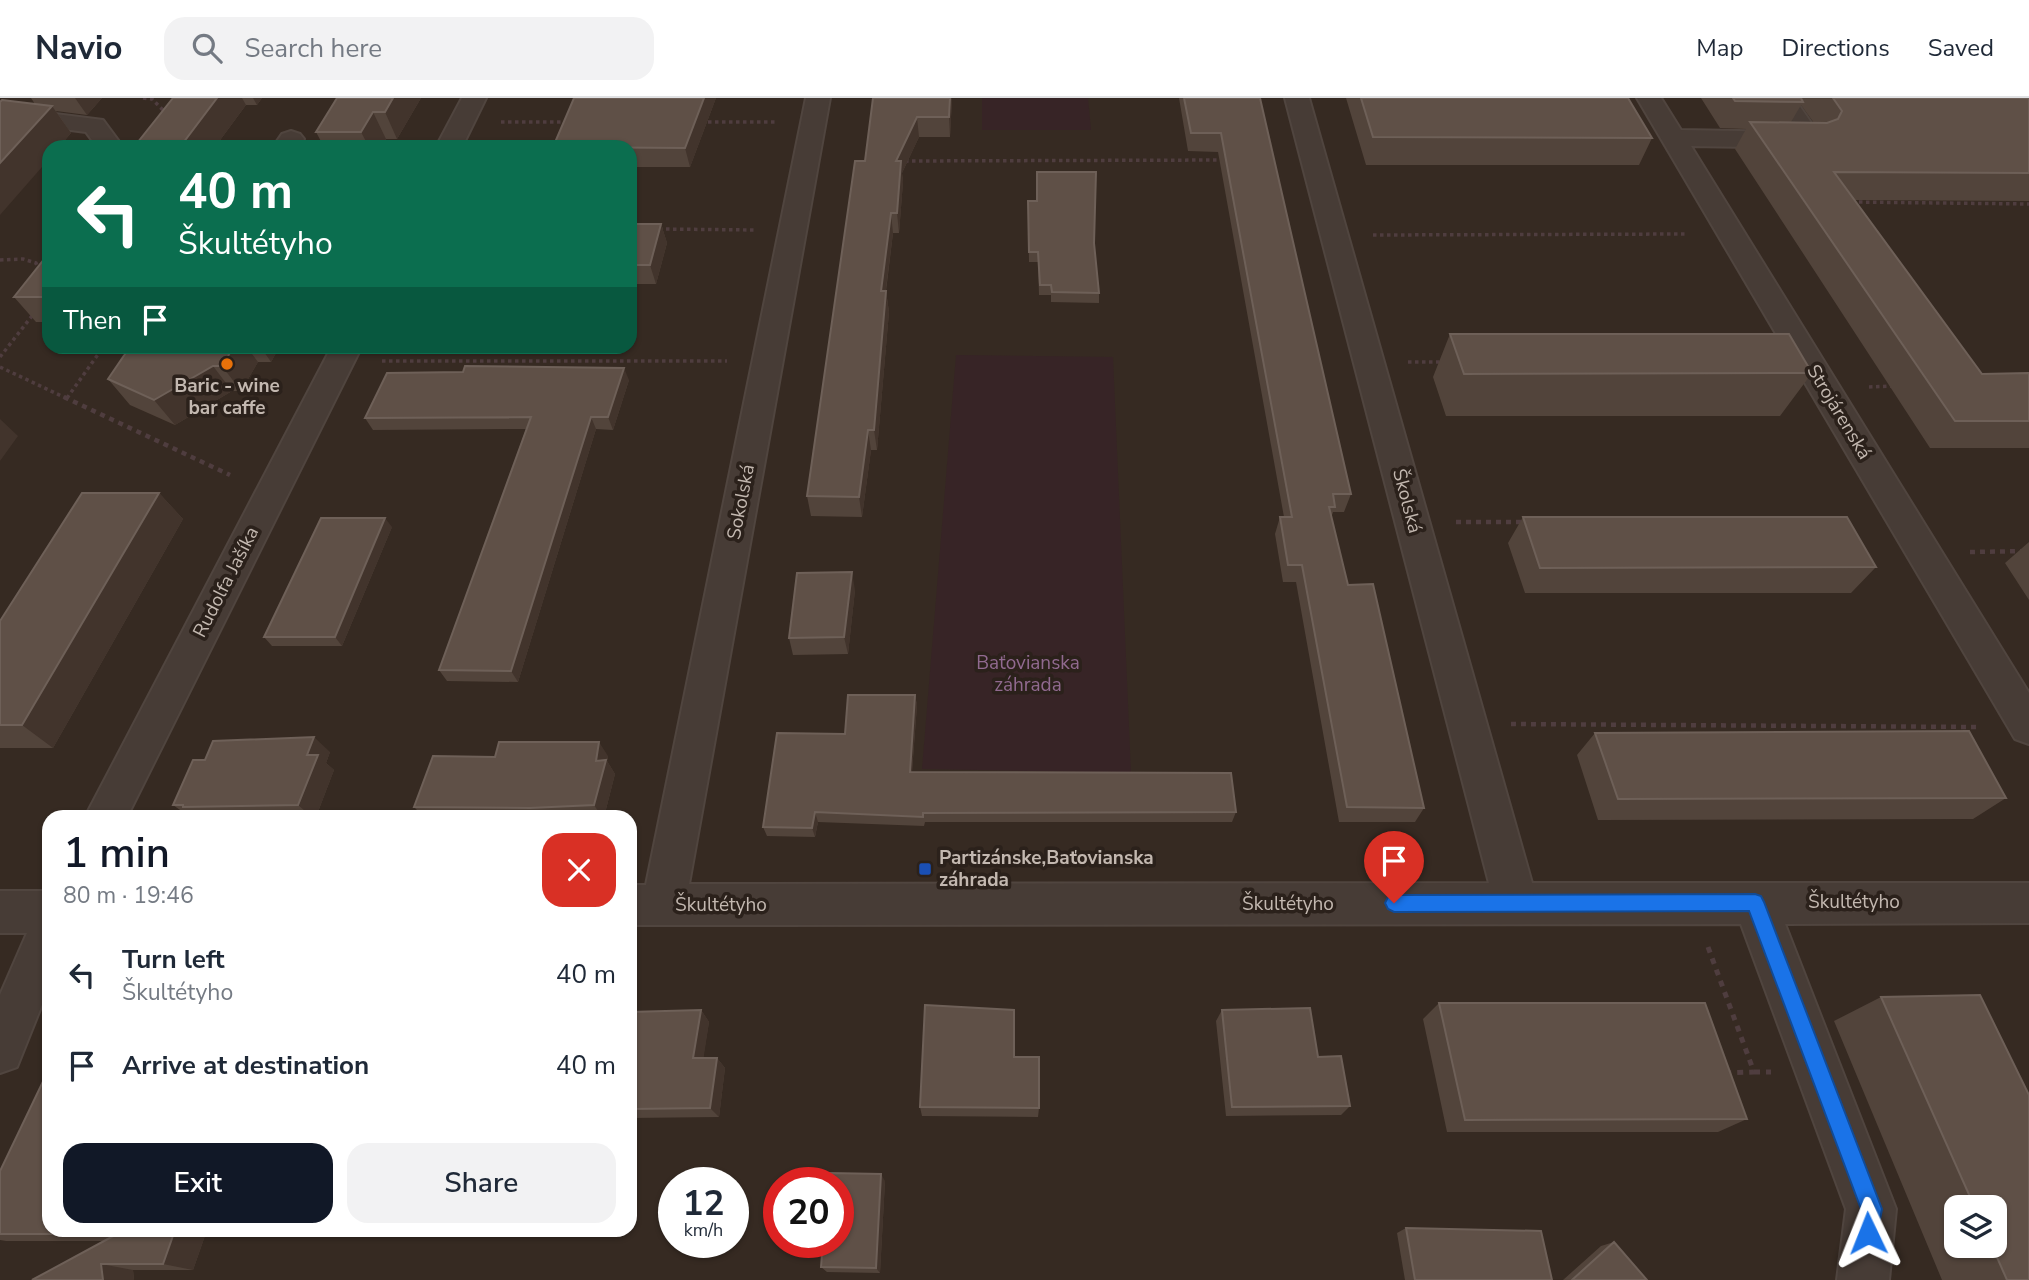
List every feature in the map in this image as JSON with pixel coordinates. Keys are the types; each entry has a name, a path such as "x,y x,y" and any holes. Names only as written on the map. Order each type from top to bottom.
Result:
{"street":[{"path":"453,140 474,98"},
{"name":"Školská","path":"1297,98 1516,903"},
{"name":"Strojárenská","path":"1649,98 2029,727"},
{"path":"1673,138 1810,139 1782,98"},
{"name":"Sokolská","path":"647,905 768,361 816,110"},
{"path":"0,114 94,125 105,140"},
{"name":"Rudolfa Jašíka","path":"110,810 343,354"},
{"path":"1755,902 1871,1209 1863,1280"},
{"name":"Škultétyho","path":"647,905 2029,902"},
{"path":"0,912 42,912"},
{"path":"0,1050 42,949"}],"path":[{"path":"143,98 152,99 169,117"},
{"path":"692,122 816,110"},
{"path":"462,122 570,122"},
{"path":"902,161 1231,160"},
{"path":"1843,202 2029,204"},
{"path":"657,229 793,230"},
{"path":"1334,235 1731,234"},
{"path":"23,260 26,254"},
{"path":"0,260 36,263 41,274"},
{"path":"0,357 36,310"},
{"path":"67,398 98,354"},
{"path":"343,354 768,361"},
{"path":"1369,362 1451,362"},
{"path":"0,367 230,475"},
{"path":"1824,387 1906,386"},
{"path":"1413,523 1536,522"},
{"path":"1924,552 2029,551"},
{"path":"1468,723 2029,727"},
{"path":"1692,904 1754,1072 1721,1073"}],"green space":[{"path":"982,98 1088,98 1091,130 982,130"},
{"name":"Baťovianska záhrada","path":"956,355 1113,357 1131,773 922,769"}],"building":[{"path":"173,98 217,98 185,140 140,140"},
{"path":"337,98 393,98 385,112 373,112 361,132 316,132"},
{"path":"574,98 704,98 685,148 637,148 637,140 556,140"},
{"path":"873,98 950,98 949,117 917,117 896,161 901,161 897,213 891,213 881,291 886,291 874,430 868,430 859,497 807,496 855,161 865,161"},
{"path":"1184,98 1260,98 1351,494 1333,494 1335,507 1329,507 1348,585 1373,584 1424,808 1347,807 1302,565 1288,565 1280,517 1292,517 1221,133 1191,133"},
{"path":"1361,98 1628,98 1652,138 1373,137"},
{"path":"1733,98 1801,98 1803,102 1735,101"},
{"path":"1833,98 2029,98 2029,173 1834,172 1982,374 2029,373 2029,421 1955,421 1750,122 1827,123 1838,119 1842,111"},
{"path":"2,100 52,106 0,163 0,102"},
{"path":"1037,172 1096,172 1094,243 1099,293 1052,292 1051,285 1040,285 1038,252 1029,252 1028,201 1037,201"},
{"path":"637,224 661,224 650,265 637,265"},
{"path":"42,262 42,297 14,297"},
{"path":"1450,334 1789,334 1812,373 1464,374"},
{"path":"125,354 229,354 222,366 213,366 154,400 108,379"},
{"path":"465,366 624,368 608,417 591,417 511,671 439,670 531,417 365,418 387,373 463,372"},
{"path":"82,493 159,493 22,725 0,725 0,621"},
{"path":"1523,517 1847,517 1876,567 1540,568"},
{"path":"321,518 385,518 335,637 264,637"},
{"path":"852,572 844,637 789,638 797,573"},
{"path":"848,695 915,695 910,772 1231,773 1236,812 923,813 923,817 815,812 812,828 763,827 777,733 845,734"},
{"path":"1969,731 2006,798 1618,799 1595,733"},
{"path":"314,737 307,755 318,755 298,805 173,805 193,760 205,760 213,741"},
{"path":"499,742 599,742 596,761 606,760 594,805 530,808 414,807 433,756 495,757"},
{"path":"1980,995 2029,1095 2029,1280 2007,1280 1997,1258 2007,1258 2007,1195 1969,1195 1881,997"},
{"path":"1439,1003 1705,1003 1747,1119 1465,1120"},
{"path":"925,1005 1014,1010 1014,1057 1039,1057 1039,1108 920,1107"},
{"path":"1310,1008 1318,1057 1341,1056 1350,1106 1232,1107 1222,1010"},
{"path":"701,1010 693,1058 717,1058 710,1108 637,1109 637,1012"},
{"path":"42,1084 42,1234 0,1234 0,1171"},
{"path":"854,1173 881,1174 876,1268 821,1267 822,1258 854,1258"},
{"path":"1406,1228 1541,1231 1552,1280 1415,1280"},
{"path":"111,1237 173,1237 163,1264 101,1264 103,1280 32,1280"},
{"path":"1614,1242 1647,1280 1572,1280"}],"place":[{"name":"Baric - wine bar caffe","path":"227,364"},
{"name":"Partizánske,Baťovianska záhrada","path":"925,869"}],"route":[{"path":"1394,903 1755,902 1871,1209 1868,1233"}]}
